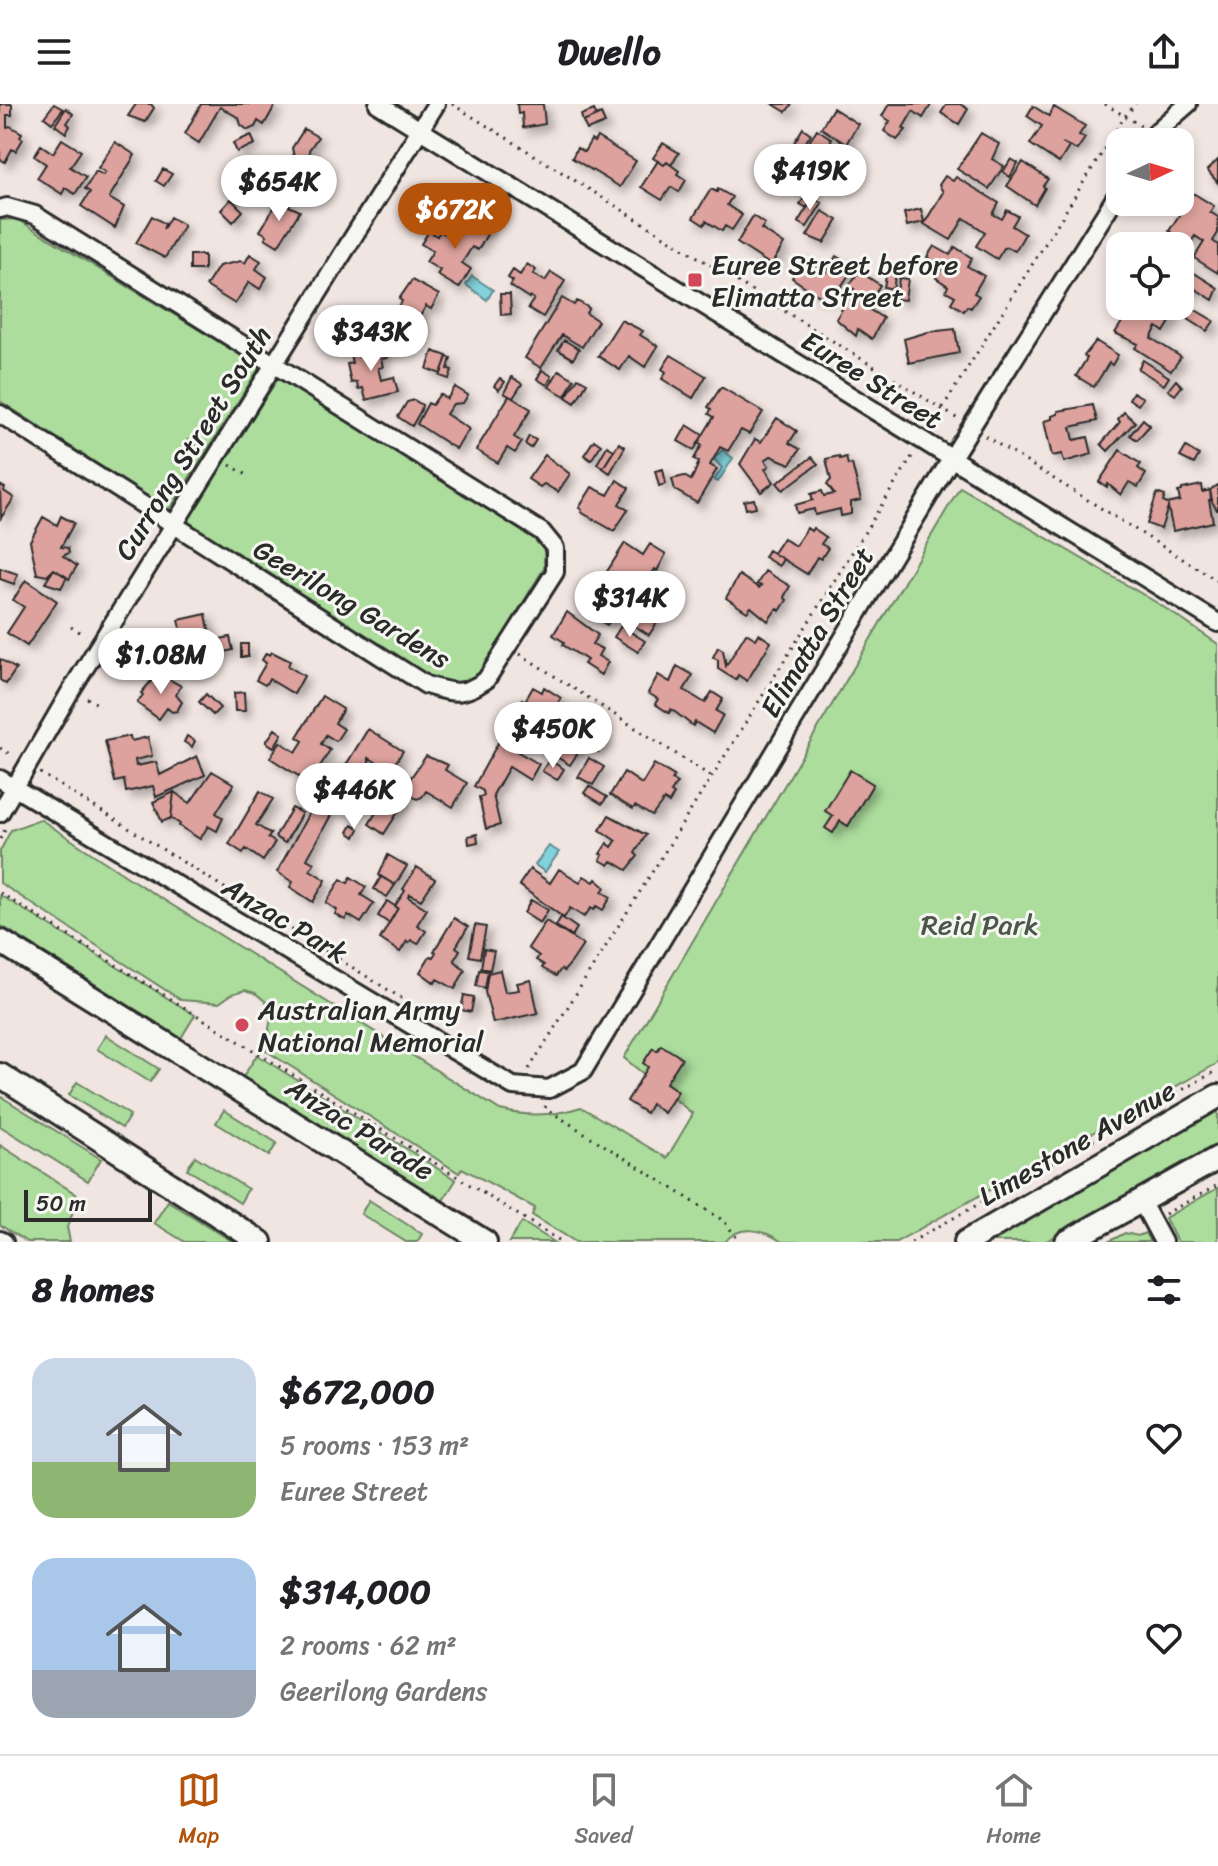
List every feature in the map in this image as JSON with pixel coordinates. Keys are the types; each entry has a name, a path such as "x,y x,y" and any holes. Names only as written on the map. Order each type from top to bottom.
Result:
{"main road":[{"name":"Anzac Parade","path":"0,941 485,1242"},
{"path":"0,1075 260,1242"},
{"name":"Limestone Avenue","path":"966,1242 1218,1096"},
{"path":"1067,1242 1218,1158"}],"street":[{"name":"Euree Street","path":"378,104 1218,623"},
{"name":"Currong Street South","path":"0,813 70,692 436,104"},
{"path":"1160,128 1188,104"},
{"name":"Geerilong Gardens","path":"0,209 7,207 35,215 542,532 555,548 555,572 486,680 469,692 450,692 426,685 0,414"},
{"name":"Elimatta Street","path":"549,1089 583,1071 951,459 1106,212"},
{"name":"Anzac Park","path":"0,779 499,1078 518,1087 549,1089"},
{"path":"1141,1201 1163,1242"}],"path":[{"path":"452,104 1218,581"},
{"path":"1105,104 1125,116"},
{"path":"518,1087 1125,116 1136,104"},
{"path":"518,652 712,777"},
{"path":"0,748 431,1016"},
{"path":"0,839 5,830"},
{"path":"0,893 562,1242"},
{"path":"911,1242 1218,1070"},
{"path":"549,1089 545,1108 724,1221 740,1242"},
{"path":"1151,1221 1218,1185"}],"green space":[{"path":"17,219 260,367 169,510 0,401 0,220"},
{"path":"279,377 534,539 544,550 544,568 481,672 460,685 435,680 185,522"},
{"name":"Reid Park","path":"960,487 1159,604 1218,644 1218,1063 896,1242 782,1242 768,1234 745,1230 725,1242 576,1242 532,1215 535,1208 462,1168 459,1173 265,1050 272,1041 269,1029 272,1012 255,993 245,990 219,1003 181,1000 0,883 0,851 11,830 40,819 500,1110 541,1114 581,1107 667,1158 693,1114 624,1058"},
{"path":"0,895 195,1015 181,1038 0,925"},
{"path":"106,1035 159,1069 150,1082 97,1049"},
{"path":"257,1055 456,1180 442,1202 243,1077"},
{"path":"77,1082 130,1115 122,1128 69,1095"},
{"path":"0,1096 101,1159 88,1181 0,1126"},
{"path":"1218,1108 1218,1147 1045,1242 986,1242"},
{"path":"224,1110 277,1143 269,1156 216,1123"},
{"path":"0,1145 79,1196 67,1227 70,1242 27,1242 0,1225"},
{"path":"195,1156 248,1189 240,1203 187,1169"},
{"path":"1218,1188 1218,1242 1177,1242 1165,1218"},
{"path":"369,1200 422,1234 417,1242 406,1242 361,1214"},
{"path":"168,1201 233,1242 185,1242 154,1223"},
{"path":"522,1222 554,1242 509,1242"},
{"path":"1125,1233 1138,1236 1145,1233 1150,1242 1108,1242"}],"water":[{"path":"472,276 493,290 487,300 466,285"},
{"path":"722,450 733,458 718,482 714,480 722,468 714,459"},
{"path":"549,846 559,852 545,872 535,865"}],"building":[{"path":"0,104 12,104 12,115 7,115 7,127 22,133 20,137 23,139 16,151 12,149 5,162 0,159"},
{"path":"54,104 63,109 52,123 44,117"},
{"path":"136,104 151,104 154,108 145,122 128,116"},
{"path":"201,104 276,104 264,125 258,121 255,127 248,130 241,125 239,118 220,107 199,143 185,134"},
{"path":"517,104 543,104 545,124 523,128 522,113 518,114"},
{"path":"773,104 792,104 786,112"},
{"path":"889,104 931,105 923,118 913,111 903,128 906,130 897,140 884,131 890,121 882,116"},
{"path":"947,104 960,104 968,109 959,124 941,113"},
{"path":"1033,106 1049,116 1054,107 1085,126 1079,135 1085,138 1077,150 1062,143 1069,147 1059,163 1030,144 1042,126 1027,116"},
{"path":"66,108 73,114 67,123 70,126 66,133 55,125"},
{"path":"833,108 858,124 846,144 821,128"},
{"path":"594,110 597,116 583,122 581,115"},
{"path":"601,114 605,123 587,130 583,122"},
{"path":"803,128 811,134 800,151 792,146"},
{"path":"304,129 318,137 309,150 311,162 324,170 316,183 297,171 292,148"},
{"path":"817,129 832,139 818,161 803,152"},
{"path":"981,133 999,144 992,159 1004,166 989,189 957,169"},
{"path":"251,135 255,144 237,152 233,143"},
{"path":"597,137 636,161 620,187 572,158 577,148 584,152 591,140 594,142"},
{"path":"62,139 81,151 70,167 86,177 75,194 65,188 62,194 37,178 46,164 34,156 41,145 53,153"},
{"path":"115,142 135,155 109,198 124,207 115,228 81,206 90,192 85,189 96,171 103,175 105,172 98,168"},
{"path":"663,143 679,153 671,165 667,162 664,165 653,158"},
{"path":"1011,159 1018,163 1010,177 1003,172"},
{"path":"1218,160 1218,183 1207,170"},
{"path":"658,161 664,165 667,162 686,180 679,192 671,187 662,200 641,187"},
{"path":"1023,162 1048,179 1035,205 1007,186"},
{"path":"163,169 172,174 164,186 156,181"},
{"path":"945,176 953,181 956,177 999,203 993,214 1002,219 1007,210 1018,216 1012,226 1025,234 1015,251 1004,248 997,259 976,246 985,232 964,218 951,240 924,224 943,192 939,185"},
{"path":"711,189 717,192 718,189 732,197 727,205 742,215 732,230 725,226 722,231 706,221 704,225 693,218"},
{"path":"807,194 813,198 807,208 800,204"},
{"path":"1194,194 1214,206 1210,212 1218,217 1218,233 1213,241 1218,245 1218,273 1194,258 1204,242 1194,238 1194,232 1169,231 1178,216 1194,216"},
{"path":"813,198 822,203 807,227 798,222"},
{"path":"231,199 243,211 233,222 221,210"},
{"path":"278,201 300,211 278,246 260,231"},
{"path":"921,209 924,222 907,226 904,213"},
{"path":"822,211 838,220 824,243 807,236"},
{"path":"152,216 165,224 163,229 170,217 184,225 165,258 136,243"},
{"path":"469,216 490,229 478,250 472,247 462,263 471,269 459,288 437,275 440,270 426,262 433,251 421,244 429,231 437,236 440,231 456,238"},
{"path":"753,216 765,224 761,229 784,244 771,265 737,243"},
{"path":"934,246 950,255 955,247 972,258 967,266 984,276 974,293 979,296 971,308 967,306 964,311 951,303 955,296 946,291 948,286 936,278 943,266 927,257"},
{"path":"250,254 261,261 256,269 267,277 260,289 249,282 235,304 206,286 219,266 241,261 245,263"},
{"path":"190,255 204,255 204,270 190,270"},
{"path":"836,256 854,267 833,299 824,293 821,297 792,278 802,257 826,272"},
{"path":"527,264 536,270 533,274 545,281 551,272 565,281 543,317 528,308 534,299 510,286 513,281 508,278 513,270 520,275"},
{"path":"859,271 880,285 868,305 872,308 870,310 883,318 872,339 858,329 856,336 836,319 854,289 849,286"},
{"path":"887,271 896,272 893,289 884,287"},
{"path":"1194,273 1218,288 1213,300 1194,288"},
{"path":"899,278 908,279 905,300 896,299"},
{"path":"412,280 439,295 431,309 426,306 418,320 425,324 418,338 395,326 398,321 393,318 402,301 399,299"},
{"path":"500,294 510,294 511,314 501,315"},
{"path":"562,298 589,308 586,313 598,321 582,347 562,335 541,368 525,358"},
{"path":"1194,309 1214,321 1207,331 1190,320 1194,320"},
{"path":"621,320 643,331 640,335 658,346 645,367 629,356 620,370 598,356"},
{"path":"1123,320 1171,320 1164,332 1157,327 1151,338 1181,357 1171,371 1135,348 1138,344 1115,333"},
{"path":"955,329 959,353 909,363 904,339"},
{"path":"564,340 579,349 573,359 558,350"},
{"path":"1096,341 1118,355 1094,387 1076,376 1087,358 1084,356"},
{"path":"384,347 387,358 381,359 383,367 378,368 381,380 394,377 398,392 366,400 363,388 358,389 357,382 351,383 347,364 352,363 350,354"},
{"path":"433,351 447,356 441,374 427,369"},
{"path":"671,355 706,376 693,398 662,379 666,372 662,369"},
{"path":"447,357 451,358 449,379 440,376"},
{"path":"1143,360 1169,377 1164,385 1138,369"},
{"path":"542,370 552,376 547,385 537,379"},
{"path":"559,370 574,379 565,396 549,387"},
{"path":"512,377 522,384 513,398 504,393"},
{"path":"500,378 505,382 499,390 494,386"},
{"path":"578,378 587,383 575,403 566,397"},
{"path":"1176,380 1182,386 1175,395 1168,390"},
{"path":"455,387 468,395 463,403 453,404 446,414 469,429 456,449 417,424 428,403 432,405 440,394 447,399"},
{"path":"721,387 763,412 749,434 741,430 728,451 720,447 710,465 717,469 697,503 675,490 672,479 684,476 691,480 699,462 694,459 702,445 698,443 714,417 709,414 711,409 708,407"},
{"path":"1133,392 1143,398 1138,405 1129,399"},
{"path":"509,396 531,409 514,437 522,442 515,453 507,448 498,463 476,450"},
{"path":"414,400 422,405 412,426 398,417 407,402"},
{"path":"1093,405 1097,421 1071,427 1074,440 1088,437 1092,454 1064,462 1062,454 1052,456 1044,421 1052,419 1058,411"},
{"path":"1124,412 1135,422 1108,451 1101,444 1120,422 1118,419"},
{"path":"777,418 797,431 789,443 800,449 790,464 771,456 765,460 769,466 765,469 774,482 761,492 740,464 755,439 761,442"},
{"path":"1143,419 1150,425 1137,440 1130,435"},
{"path":"687,425 703,435 694,450 678,441"},
{"path":"529,436 536,440 531,448 525,444"},
{"path":"594,440 601,445 591,460 584,455"},
{"path":"619,443 625,447 610,473 603,468"},
{"path":"607,446 614,450 603,468 597,464"},
{"path":"1186,447 1199,455 1194,464 1180,457"},
{"path":"1120,450 1141,464 1138,468 1146,474 1138,487 1129,482 1121,495 1108,484 1107,487 1099,482"},
{"path":"545,455 570,474 558,492 544,484 540,487 528,479"},
{"path":"839,456 840,459 846,457 848,465 852,464 861,500 851,502 851,514 841,516 840,509 815,515 814,509 797,513 795,505 813,500 811,494 822,491 824,496 834,494 827,484 831,480 826,459"},
{"path":"812,457 818,464 783,490 777,483"},
{"path":"663,469 666,484 659,486 655,471"},
{"path":"617,480 629,488 619,504 628,510 614,531 579,508 592,487 608,495"},
{"path":"0,485 14,498 1,518"},
{"path":"1202,485 1203,492 1210,490 1213,522 1173,531 1168,507 1161,529 1147,524 1157,493 1165,496 1163,502 1167,504 1180,501 1178,492 1182,489"},
{"path":"1218,485 1218,510 1217,510 1210,490"},
{"path":"754,499 756,507 746,509 744,501"},
{"path":"61,516 74,523 61,547 68,548 69,553 63,556 77,566 69,579 54,569 47,576 37,574 30,541 43,517 57,525"},
{"path":"807,528 811,531 813,528 826,537 821,544 828,548 821,559 817,557 807,574 773,553 783,538 795,546"},
{"path":"625,543 643,555 650,544 666,554 644,593 641,591 633,602 619,593 616,599 606,592 609,587 601,581"},
{"path":"768,550 783,559 779,566 764,557"},
{"path":"0,568 18,574 14,584 0,579"},
{"path":"54,569 67,577 61,588 45,583"},
{"path":"765,571 790,586 784,597 787,600 768,621 751,607 747,612 726,598 739,575 759,588 761,586 757,584"},
{"path":"26,580 57,601 27,646 7,633 24,607 13,600"},
{"path":"596,606 613,616 607,625 590,615"},
{"path":"639,609 658,621 649,635 630,623"},
{"path":"567,612 598,635 592,644 602,649 598,656 608,662 601,675 584,664 587,660 553,635"},
{"path":"206,614 210,635 200,637 201,643 230,637 233,650 204,657 206,668 193,671 191,661 188,662 179,620"},
{"path":"621,626 645,641 638,652 614,637"},
{"path":"746,633 756,639 759,634 771,642 747,681 738,675 736,680 718,669 718,660 713,657 718,647 723,650 726,666"},
{"path":"241,644 248,644 248,657 241,657"},
{"path":"272,652 290,661 288,666 304,676 294,694 269,679 265,685 256,680 266,663 262,660 266,653 270,655"},
{"path":"0,659 16,669 6,684 0,680"},
{"path":"677,666 693,675 684,690 705,703 712,692 723,699 716,711 723,715 713,733 695,722 693,726 671,709 669,713 655,704 658,699 648,693 658,675 670,682"},
{"path":"158,673 181,686 176,695 182,702 177,711 167,708 159,719 137,703 143,695 141,693"},
{"path":"533,687 542,692 544,687 561,698 558,703 572,712 566,723 588,737 570,765 540,747 548,734 533,728 530,733 512,721 522,699 525,701"},
{"path":"244,692 245,711 235,711 234,693"},
{"path":"206,694 220,708 213,715 199,702"},
{"path":"322,696 343,709 335,723 344,729 336,741 326,735 321,744 330,750 310,783 270,758 280,742 296,752 303,741 297,737"},
{"path":"275,729 282,734 274,747 266,742"},
{"path":"368,729 403,751 392,768 390,766 388,769 369,758 369,768 363,776 356,777 348,773 346,765"},
{"path":"599,733 607,739 598,752 590,747"},
{"path":"130,736 131,741 148,737 152,756 135,760 136,766 156,762 160,775 197,756 205,775 156,797 153,786 126,792 124,780 115,782 105,741"},
{"path":"187,736 195,741 192,747 184,742"},
{"path":"499,741 539,764 530,780 509,767 493,795 500,825 486,829 479,797 484,796 483,791 474,786"},
{"path":"426,756 448,765 445,770 467,783 453,807 426,791 417,799 410,795 409,780"},
{"path":"589,758 604,767 593,785 578,777"},
{"path":"549,760 564,769 557,780 542,771"},
{"path":"654,764 674,776 672,780 677,783 669,803 664,800 652,816 610,795 624,772 642,784"},
{"path":"850,770 873,784 848,826 840,821 833,833 825,828 833,816 825,811"},
{"path":"212,771 234,784 216,813 223,818 217,831 208,826 200,839 171,818 174,792 190,803"},
{"path":"589,786 607,797 602,804 584,793"},
{"path":"391,788 407,798 384,834 369,824"},
{"path":"260,791 273,799 256,825 271,834 268,838 275,842 263,861 246,849 243,853 229,844"},
{"path":"174,792 171,818 162,822 153,802"},
{"path":"314,804 331,815 307,859 314,863 310,870 326,880 313,902 290,887 293,882 277,872"},
{"path":"292,808 302,813 285,843 275,837"},
{"path":"609,815 646,835 635,853 638,856 627,870 612,861 609,865 600,860 607,843 612,847 616,841 600,830"},
{"path":"352,825 359,829 355,837 348,832"},
{"path":"477,834 478,842 469,844 468,836"},
{"path":"388,855 407,866 395,885 379,875"},
{"path":"417,867 435,879 421,900 410,894 408,897 427,909 417,925 426,931 418,944 407,941 400,952 380,939"},
{"path":"530,869 550,883 559,869 580,882 584,876 594,882 596,879 605,887 602,892 611,897 603,910 596,906 584,917 570,908 564,918 519,885"},
{"path":"351,877 366,887 361,895 374,903 361,923 348,915 345,920 326,903 341,879 348,883"},
{"path":"381,877 395,885 387,897 374,889"},
{"path":"531,900 548,910 540,923 524,913"},
{"path":"387,901 398,908 389,923 378,916"},
{"path":"561,917 577,928 572,936 556,926"},
{"path":"454,918 468,927 456,947 460,950 454,960 465,970 455,989 437,979 435,983 420,972 430,956 433,957"},
{"path":"546,921 583,945 571,963 556,976 542,968 544,965 536,960 539,956 528,948"},
{"path":"475,925 486,927 480,958 469,956"},
{"path":"484,949 494,951 490,970 481,968"},
{"path":"479,970 488,971 485,988 476,986"},
{"path":"500,970 505,992 519,990 517,983 531,980 538,1013 493,1023 485,992 488,973"},
{"path":"464,995 474,997 471,1012 461,1010"},
{"path":"661,1045 682,1058 666,1083 678,1091 664,1113 651,1104 646,1113 627,1101 648,1067 643,1063 653,1048 657,1051"}],"place":[{"name":"Euree Street before Elimatta Street","path":"695,280"},
{"name":"Australian Army National Memorial","path":"242,1025"}]}
